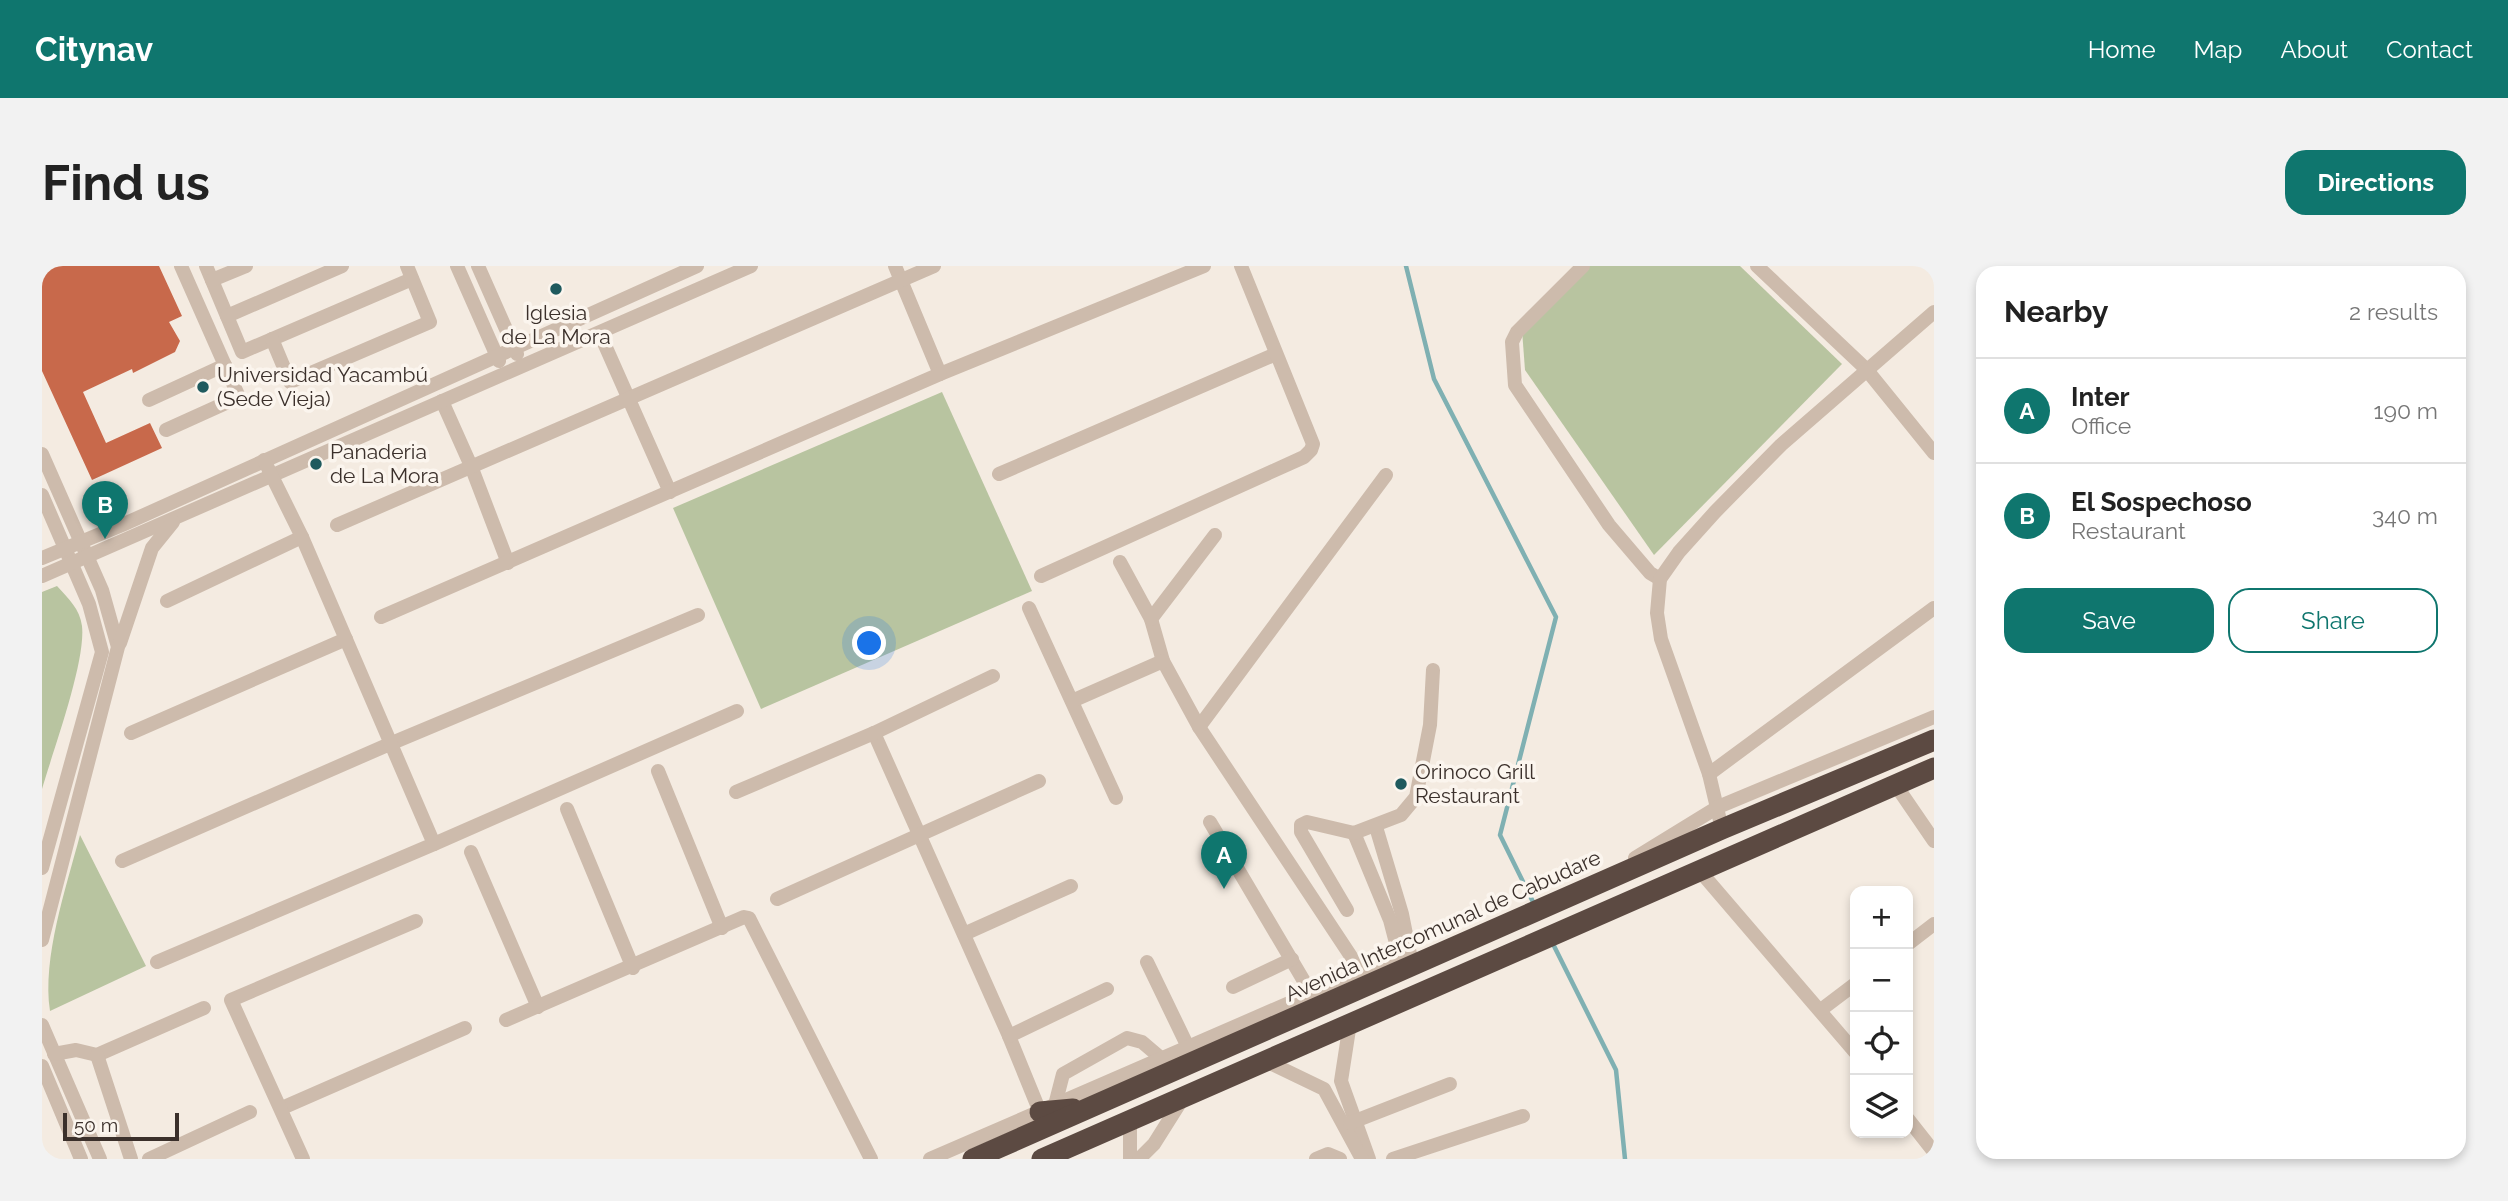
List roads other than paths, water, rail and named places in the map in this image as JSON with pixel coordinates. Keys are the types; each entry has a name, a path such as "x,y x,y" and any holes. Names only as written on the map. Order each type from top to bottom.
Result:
{"highway":[{"name":"Avenida Intercomunal de Cabudare","path":"973,1159 1722,829 1934,740"},
{"path":"1042,1159 1934,768"},
{"path":"1044,1107 1089,1108"}],"street":[{"path":"166,430 239,397 181,266"},
{"path":"206,266 242,352 409,272 430,321 290,382 272,339"},
{"path":"212,280 246,266"},
{"path":"227,316 342,266"},
{"path":"457,266 504,374"},
{"path":"478,266 521,365"},
{"path":"42,558 697,266"},
{"path":"42,576 751,266"},
{"path":"895,266 940,374"},
{"path":"337,525 933,266"},
{"path":"381,617 940,374 1204,266"},
{"path":"1041,576 1309,454 1312,444 1241,266"},
{"path":"1583,266 1517,332 1512,342 1514,385 1609,525 1650,573 1660,579"},
{"path":"1757,266 1867,369 1934,453"},
{"path":"1722,829 1709,774 1661,639 1657,613 1660,579 1679,552 1781,445 1934,312"},
{"path":"600,334 670,492"},
{"path":"999,474 1276,354"},
{"path":"149,400 225,365"},
{"path":"442,401 471,466 508,564"},
{"path":"42,454 89,556 116,632 118,648"},
{"path":"264,460 302,537 434,844"},
{"path":"1199,727 1386,475"},
{"path":"42,495 73,563 98,629 102,652 42,868"},
{"path":"42,940 118,648 152,548 175,520"},
{"path":"1151,619 1215,535"},
{"path":"167,601 302,537"},
{"path":"1120,562 1151,619 1163,661 1199,727 1362,973"},
{"path":"1029,608 1116,798"},
{"path":"1709,774 1934,608"},
{"path":"122,862 392,743 698,615"},
{"path":"131,733 346,639"},
{"path":"1072,701 1163,661"},
{"path":"1347,910 1300,830 1307,822 1354,833 1376,827 1401,815 1416,797 1430,725 1433,670"},
{"path":"736,792 874,733 993,676"},
{"path":"158,962 737,711"},
{"path":"1579,894 1718,807 1934,717"},
{"path":"874,733 917,834 1044,1107"},
{"path":"658,771 722,928"},
{"path":"777,899 1039,781"},
{"path":"1895,783 1934,841"},
{"path":"567,809 633,968"},
{"path":"1210,822 1311,993"},
{"path":"1376,827 1402,914 1406,960"},
{"path":"1354,833 1406,960"},
{"path":"471,852 538,1007"},
{"path":"1699,870 1822,1009 1850,1045"},
{"path":"964,934 1071,886"},
{"path":"506,1020 633,968 744,917 753,921 871,1159"},
{"path":"303,1159 231,1000 416,921"},
{"path":"1913,940 1934,924"},
{"path":"919,1159 1162,1059 1311,993 1362,973 1459,945"},
{"path":"1233,987 1293,959"},
{"path":"1147,962 1188,1047"},
{"path":"1822,1009 1850,988"},
{"path":"1009,1036 1107,989"},
{"path":"54,1055 76,1050 97,1055 204,1008"},
{"path":"1350,1023 1341,1081 1350,1123 1362,1159"},
{"path":"42,1025 100,1159"},
{"path":"282,1108 465,1028"},
{"path":"930,1159 1044,1107 1063,1074 1127,1038 1143,1042 1162,1059"},
{"path":"97,1055 131,1159"},
{"path":"1266,1060 1324,1089 1350,1123 1369,1159"},
{"path":"42,1066 81,1159"},
{"path":"1324,1089 1341,1081"},
{"path":"1350,1123 1450,1084"},
{"path":"1139,1159 1154,1144 1184,1097"},
{"path":"149,1159 250,1112"},
{"path":"1393,1159 1523,1116"},
{"path":"1130,1120 1130,1159"},
{"path":"1913,1125 1934,1152"},
{"path":"1316,1159 1328,1154 1340,1159"}],"waterway":[{"path":"1406,266 1434,379 1556,617 1500,835 1535,906"},
{"path":"1552,942 1616,1070 1625,1159"}],"place":[{"name":"Iglesia de La Mora","path":"556,289"},
{"name":"Universidad Yacambú (Sede Vieja)","path":"203,387"},
{"name":"Panaderia de La Mora","path":"316,464"},
{"name":"El Sospechoso","path":"105,539"},
{"name":"Orinoco Grill Restaurant","path":"1401,784"},
{"name":"Inter","path":"1224,889"}]}
